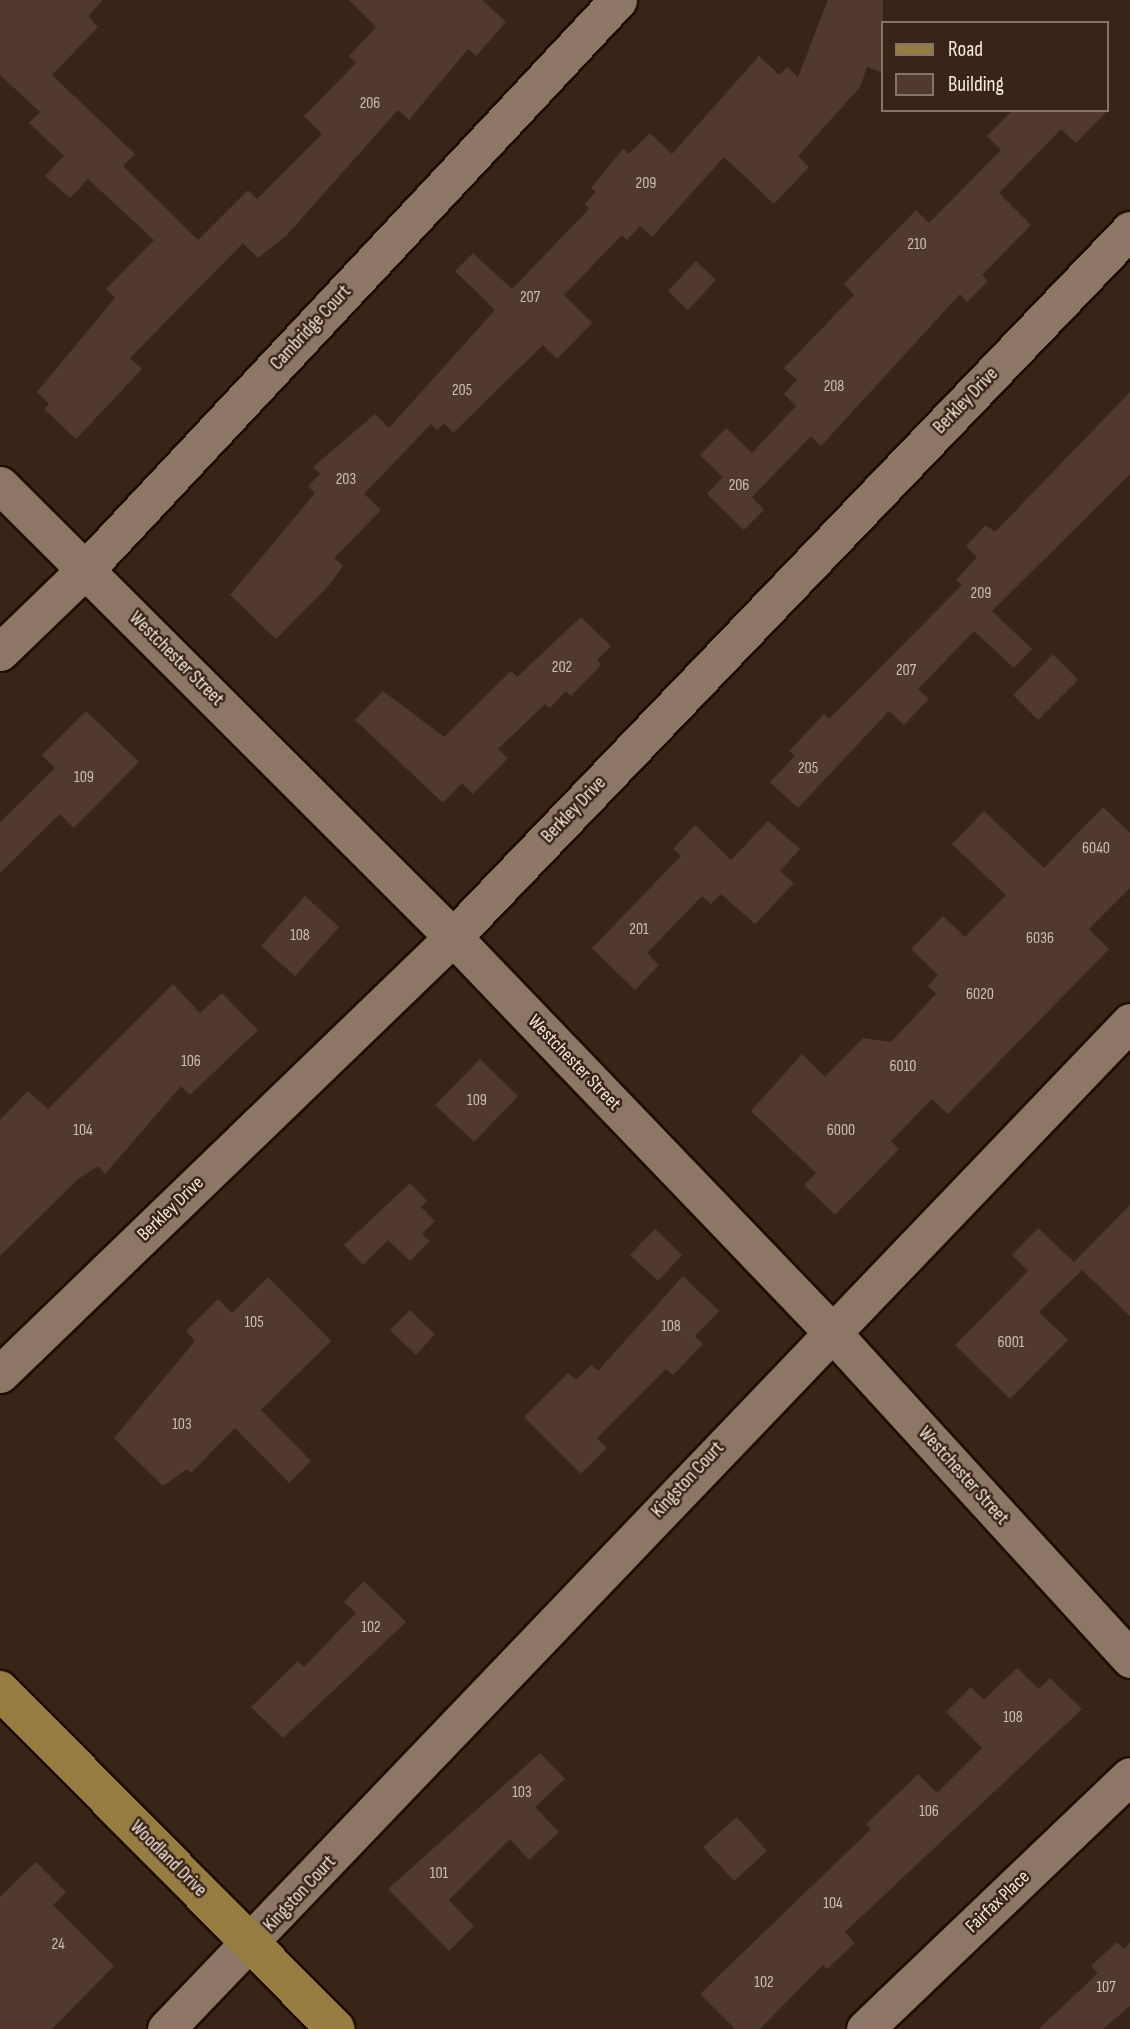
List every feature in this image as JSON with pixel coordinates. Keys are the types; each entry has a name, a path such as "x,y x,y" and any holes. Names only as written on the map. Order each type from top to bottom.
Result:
{"main road":[{"name":"Woodland Drive","path":"0,1690 336,2029"}],"street":[{"name":"Cambridge Court","path":"0,652 86,569 618,0"},
{"name":"Berkley Drive","path":"0,1374 453,937 1130,230"},
{"name":"Westchester Street","path":"0,485 453,937 829,1329 1130,1659"},
{"name":"Kingston Court","path":"166,2029 253,1945 829,1329 1130,1021"},
{"name":"Fairfax Place","path":"865,2029 1130,1776"}],"building":[{"path":"0,0 103,0 88,16 98,27 52,75 135,154 123,166 198,240 248,190 257,199 322,134 304,116 356,63 349,56 376,27 349,0 482,0 506,22 476,56 468,49 409,120 398,110 286,236 258,258 243,243 130,358 142,369 76,439 44,409 49,404 37,392 115,298 106,289 154,240 88,179 70,198 45,176 64,156 29,123 40,112 0,75"},
{"path":"828,0 883,0 881,72 867,67 860,87 798,156 809,167 774,204 724,157 652,237 640,226 627,240 622,235 564,295 592,323 557,359 543,345 453,433 444,423 437,430 431,424 364,494 381,510 334,558 343,566 330,584 276,639 230,595 315,493 308,486 320,474 313,467 375,414 389,428 495,310 455,271 473,253 512,289 589,209 585,204 596,192 591,188 623,149 629,154 650,133 672,154 759,56 779,75 787,67 798,77"},
{"path":"1011,112 1106,112 1076,143 1061,129 999,193 1031,225 982,275 988,281 967,302 960,294 821,446 811,436 752,497 764,510 744,530 707,494 723,477 700,455 726,428 752,453 796,406 784,394 797,380 784,368 854,295 844,284 916,210 929,223 1001,150 987,136"},
{"path":"696,261 716,280 688,310 668,291"},
{"path":"1130,392 1130,474 992,611 1032,649 1014,668 974,631 918,689 929,699 904,725 889,711 798,808 770,782 795,756 789,751 824,714 829,719 962,585 956,580 977,557 966,546 986,525 995,532"},
{"path":"581,617 611,646 597,660 601,665 571,696 566,691 550,708 545,704 498,749 508,758 473,794 462,783 443,803 355,720 383,691 444,737 511,671 517,677"},
{"path":"1053,654 1078,680 1038,720 1013,695"},
{"path":"86,711 139,762 74,828 60,814 0,873 0,822 55,768 42,755"},
{"path":"1103,807 1130,833 1130,888 1089,929 1109,949 948,1114 932,1099 891,1141 899,1149 835,1215 804,1185 816,1173 751,1111 802,1054 825,1077 863,1038 891,1042 936,994 928,986 938,975 911,949 943,916 965,937 1006,895 952,844 984,811 1044,868"},
{"path":"768,821 800,849 780,871 794,883 755,924 721,894 711,904 702,896 647,953 659,965 635,990 592,948 681,856 673,849 695,825 731,860"},
{"path":"305,896 339,927 295,976 261,946"},
{"path":"173,984 200,1013 222,993 258,1030 190,1095 181,1086 105,1174 98,1166 78,1179 0,1256 0,1120 28,1091 48,1109"},
{"path":"480,1059 518,1096 474,1142 435,1105"},
{"path":"410,1183 427,1201 421,1207 435,1221 422,1234 430,1241 410,1261 388,1240 363,1265 344,1245"},
{"path":"1130,1205 1130,1316 1074,1262"},
{"path":"1038,1228 1082,1270 1039,1312 1068,1340 1010,1399 955,1345 1028,1271 1012,1255"},
{"path":"655,1229 682,1255 658,1281 630,1255"},
{"path":"683,1276 719,1311 695,1336 703,1344 673,1375 666,1369 597,1438 607,1448 581,1474 524,1417 568,1373 576,1380 591,1365 598,1371"},
{"path":"268,1277 331,1341 261,1410 311,1461 289,1483 235,1428 191,1473 187,1469 163,1486 114,1438 195,1341 186,1331 218,1299 232,1313"},
{"path":"410,1310 435,1334 416,1355 390,1330"},
{"path":"364,1581 406,1622 283,1738 251,1707 298,1661 304,1667 356,1613 344,1602"},
{"path":"1017,1668 1039,1689 1050,1678 1082,1709 845,1932 855,1943 827,1969 823,1965 760,2029 735,2029 700,1994 871,1829 866,1824 918,1774 937,1793 982,1748 946,1712 971,1687 984,1700"},
{"path":"540,1753 565,1779 535,1807 559,1832 529,1860 510,1839 449,1900 474,1926 449,1951 388,1889"},
{"path":"737,1817 767,1851 734,1881 703,1847"},
{"path":"36,1862 66,1892 53,1905 114,1966 52,2029 0,2029 0,1897"},
{"path":"1117,1942 1124,1949 1130,1943 1130,2006 1103,2029 1039,2029 1098,1973 1091,1966"}]}
